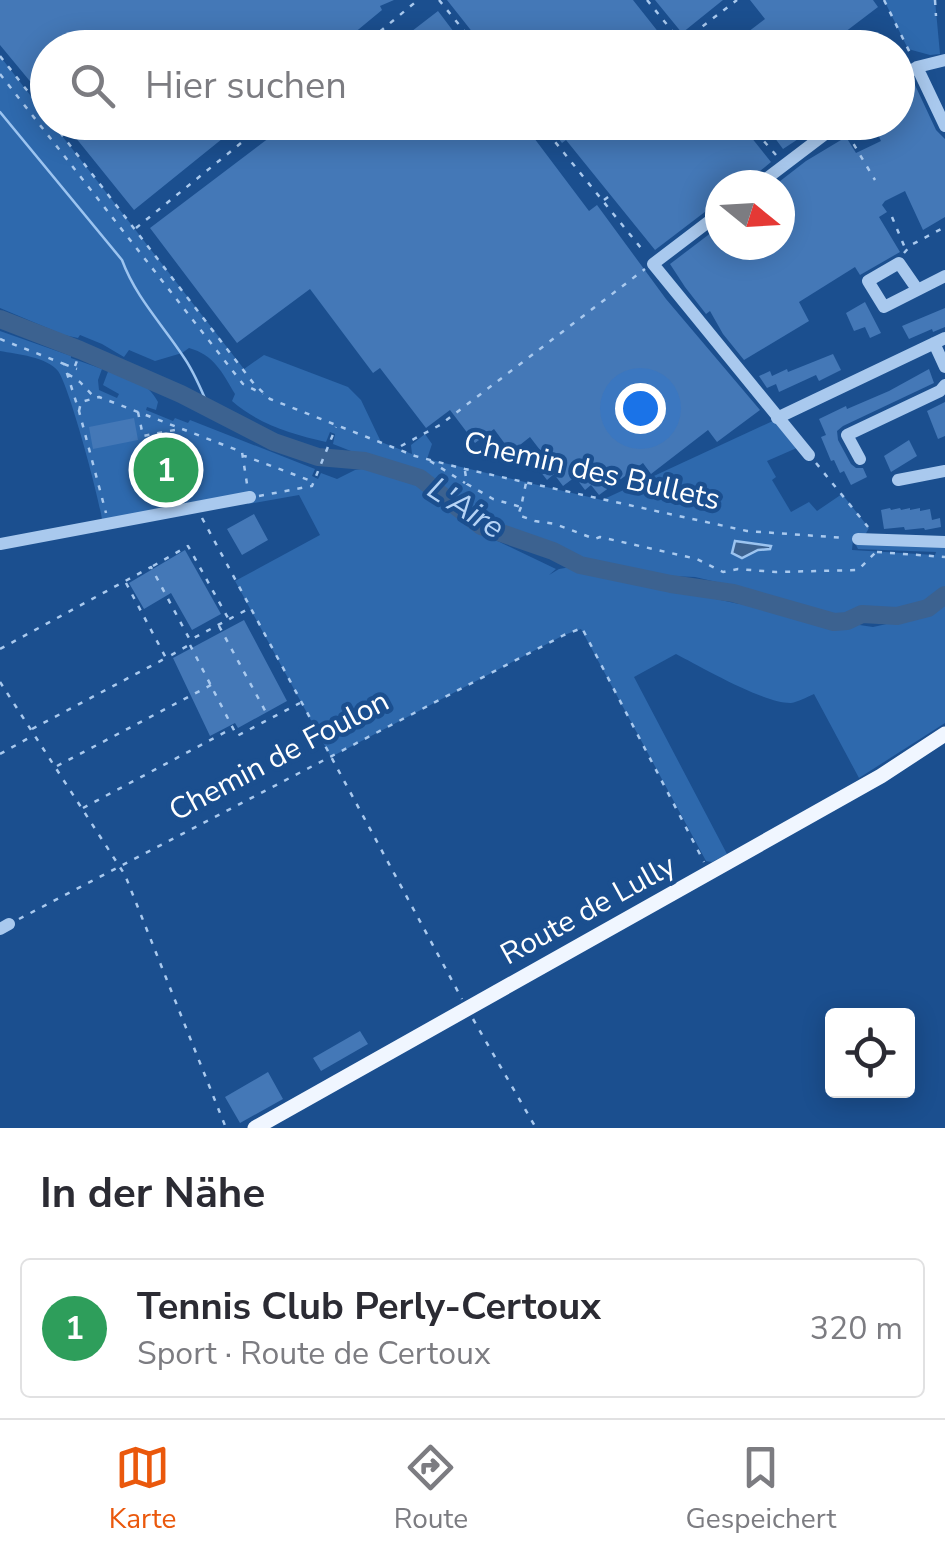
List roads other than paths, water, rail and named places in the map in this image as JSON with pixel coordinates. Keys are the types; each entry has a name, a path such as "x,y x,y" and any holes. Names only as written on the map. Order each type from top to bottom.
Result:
{"main road":[{"name":"Route de Lully","path":"256,1128 881,776 945,734"}],"street":[{"path":"945,60 917,67 945,126"},
{"path":"778,170 818,140"},
{"path":"705,224 653,264 809,455"},
{"path":"918,289 902,256 868,281 884,306 945,276"},
{"path":"777,418 939,341 945,367"},
{"path":"860,460 848,435 940,391 945,385"},
{"path":"898,480 945,470"},
{"path":"1,541 250,498"},
{"path":"858,539 876,546 945,542"}],"waterway":[{"path":"0,112 122,260 142,299 189,365 209,408"},
{"name":"L'Aire","path":"0,319 181,394 274,442 318,457 365,461 420,478 481,526 553,551 580,565 733,593 834,622 862,614 897,616 928,608 945,595"}],"place":[{"name":"Tennis Club Perly-Certoux","path":"166,470"}]}
